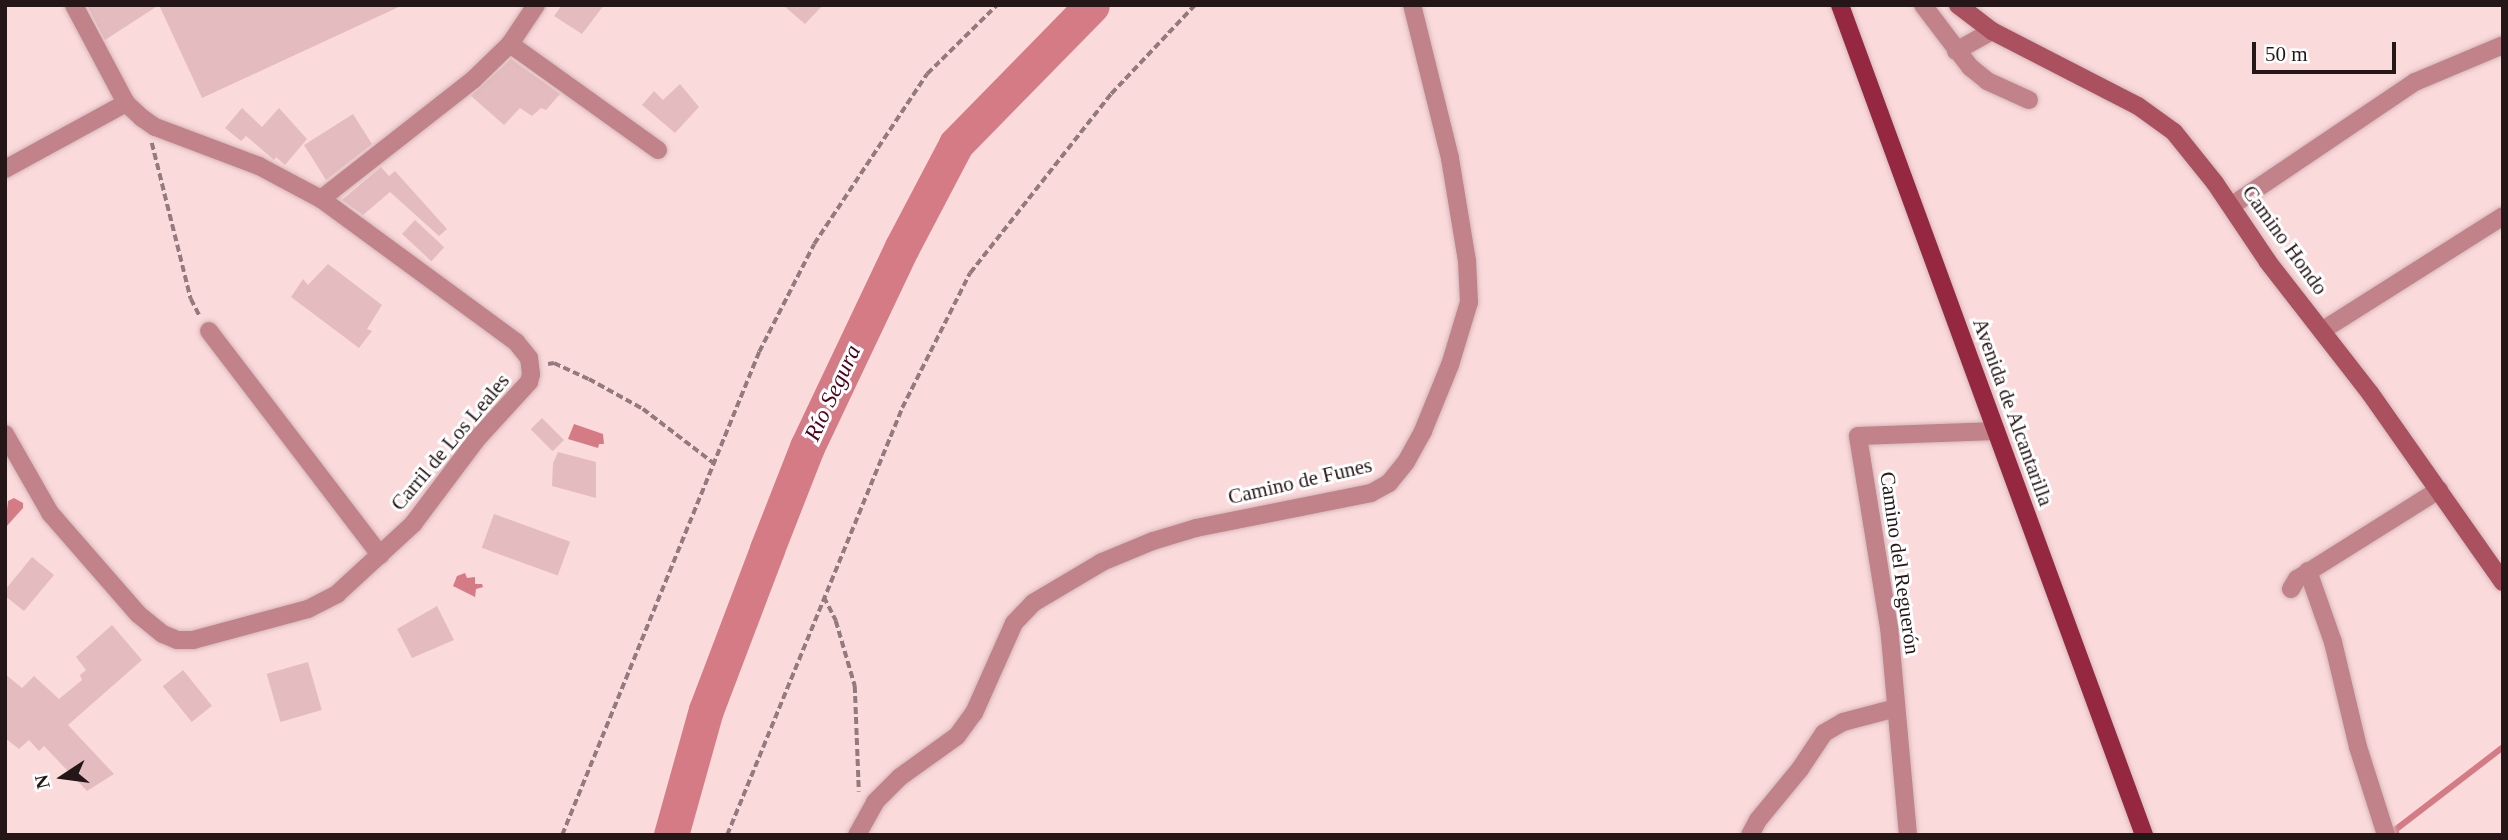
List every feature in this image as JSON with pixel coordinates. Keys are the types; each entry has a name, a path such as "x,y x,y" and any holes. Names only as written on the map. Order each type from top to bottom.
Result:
{"main road":[{"name":"Avenida de Alcantarilla","path":"1840,5 2144,835"},
{"name":"Camino Hondo","path":"1958,5 1992,31 2138,106 2165,124 2185,144 2501,576"}],"street":[{"name":"Carril de Los Leales","path":"5,434 50,513 138,614 163,634 177,640 193,640 308,609 337,594 413,524 476,440 529,382 529,358 516,342 321,199 259,166 155,127 146,121 127,103 74,5"},
{"path":"321,199 474,79 510,44 536,5"},
{"name":"Camino de Funes","path":"857,835 870,809 900,777 957,736 974,713 1014,623 1033,603 1057,586 1102,562 1185,532 1371,493 1389,483 1406,462 1423,431 1450,365 1469,302 1467,261 1450,158 1412,5"},
{"path":"1923,5 1956,51 1987,81 2029,100"},
{"path":"1956,51 1992,31"},
{"path":"510,44 658,150"},
{"path":"2231,206 2415,82 2503,45"},
{"path":"5,169 127,103"},
{"path":"2323,330 2503,216"},
{"path":"209,331 380,555"},
{"name":"Camino del Reguerón","path":"1908,835 1889,628 1858,436 1996,431"},
{"path":"2291,589 2297,579 2308,571 2439,490"},
{"path":"2308,571 2333,642 2361,759 2386,835"},
{"path":"1750,835 1758,820 1824,733 1843,722 1896,708"}],"path":[{"path":"562,835 759,352 814,244 927,74 997,5"},
{"path":"727,835 902,408 970,273 1111,94 1195,5"},
{"path":"146,121 191,299 209,331"},
{"path":"531,366 554,363 589,379 643,409 715,464"},
{"path":"824,597 836,621 855,686 857,782 860,794 870,809"}],"shaded area":[{"path":"574,424 603,434 604,444 599,444 598,448 568,439"},
{"path":"14,498 23,503 23,508 5,528 8,501"},
{"path":"465,573 467,578 475,577 475,584 482,584 483,587 476,589 475,597 453,586 457,576"}],"building":[{"path":"87,5 159,5 105,40"},
{"path":"159,5 403,5 202,98"},
{"path":"562,5 604,5 582,34 554,16"},
{"path":"783,5 823,5 805,24"},
{"path":"511,59 560,94 546,110 541,108 532,116 520,108 504,125 471,96"},
{"path":"680,84 699,107 675,133 642,105 654,91 663,100"},
{"path":"242,108 262,127 279,108 307,139 285,165 276,157 274,160 246,136 241,141 225,128"},
{"path":"353,114 372,144 326,180 304,145"},
{"path":"381,167 389,176 395,171 447,229 439,236 390,192 363,215 342,200"},
{"path":"415,220 444,247 431,261 402,234"},
{"path":"328,264 382,305 367,329 372,331 359,348 291,297 303,279 308,285"},
{"path":"542,418 564,440 553,451 531,429"},
{"path":"558,452 596,462 596,498 552,486 553,463"},
{"path":"494,514 570,542 558,576 482,548"},
{"path":"32,557 54,575 24,611 5,596 5,590"},
{"path":"437,606 454,640 412,658 397,629"},
{"path":"112,625 142,660 68,725 114,774 87,791 44,746 39,751 29,740 19,749 5,738 5,674 22,688 34,676 59,699 82,680 80,675 86,670 76,657"},
{"path":"308,662 322,710 280,722 267,674"},
{"path":"183,670 212,706 192,722 163,686"}],"waterway":[{"name":"Río Segura","path":"671,835 706,710 807,447 902,247 956,144 1092,5"},
{"path":"2397,835 2395,830 2503,747"}]}
